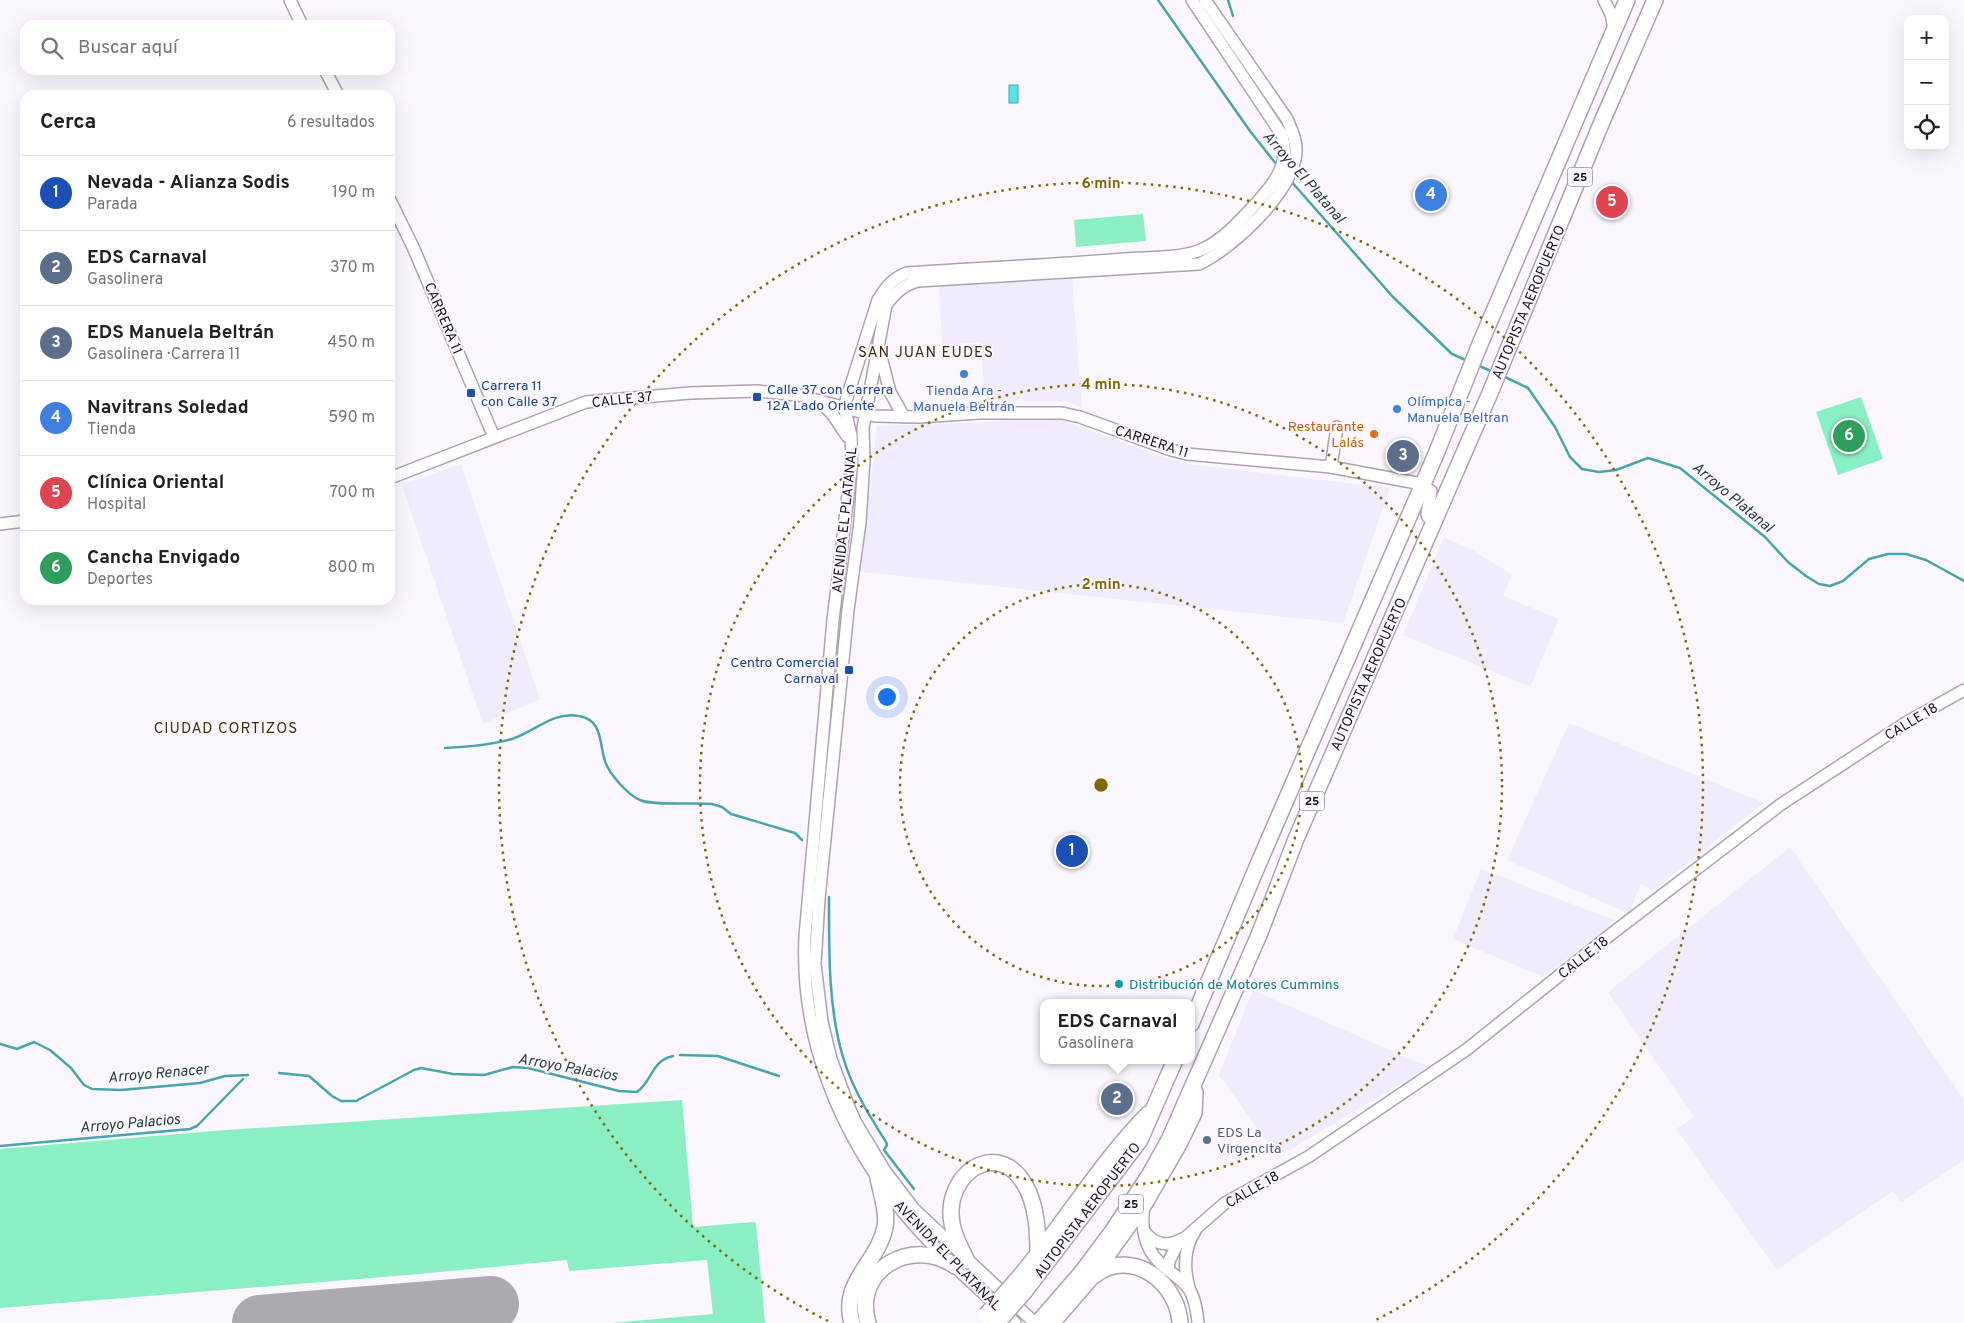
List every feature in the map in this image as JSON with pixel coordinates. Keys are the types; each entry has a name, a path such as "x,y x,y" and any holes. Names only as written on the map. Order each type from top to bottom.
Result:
{"highway":[{"name":"AUTOPISTA AEROPUERTO","path":"1195,1014 1627,0"},
{"name":"AUTOPISTA AEROPUERTO","path":"1046,1320 1136,1198 1169,1140 1259,935 1296,839 1490,393 1504,354 1655,0"},
{"name":"AUTOPISTA AEROPUERTO","path":"987,1320 1020,1287 1140,1140 1173,1064"},
{"path":"1090,1279 1145,1203 1175,1152 1194,1113 1195,1083"},
{"path":"1020,1287 1038,1256 1129,1133 1156,1106"},
{"path":"868,1323 866,1303 870,1286 879,1272 892,1261 907,1255 924,1254 961,1263 950,1211 958,1184 970,1170 980,1164 990,1162 1011,1168 1025,1185 1036,1217 1038,1256"},
{"path":"852,1323 850,1299 855,1283 885,1228 884,1207 878,1178"},
{"path":"1046,1320 1103,1269 1111,1266 1128,1266 1145,1270 1159,1279 1171,1292 1178,1307 1180,1323"}],"main road":[{"path":"290,0 300,20"},
{"name":"AVENIDA EL PLATANAL","path":"1046,1320 961,1263 905,1214 878,1178 850,1133 835,1103 820,1060 808,1006 804,936 860,522 864,460 863,428 886,305 899,289 918,281 1199,264 1212,258 1226,247 1277,188 1285,149 1278,126 1192,0"},
{"name":"AVENIDA EL PLATANAL","path":"1015,1323 914,1209 885,1171 855,1121 826,1041 816,978 815,950 829,804 827,773 833,620 851,478 852,446 844,407 878,300 886,288 898,276 907,273 1193,253 1215,242 1290,176 1295,160 1296,141 1287,119 1205,0"},
{"path":"1604,0 1611,14 1614,29"},
{"path":"328,75 335,90"},
{"name":"CARRERA 11","path":"395,210 414,247 494,437"},
{"path":"878,344 890,392 904,416"},
{"name":"CALLE 37","path":"395,476 586,402 690,393 757,391 798,395 866,414"},
{"path":"819,400 839,423 852,446"},
{"name":"CARRERA 11","path":"866,414 919,417 979,413 1062,413 1080,417 1187,454 1332,467 1422,484"},
{"path":"1332,467 1337,427"},
{"path":"1422,484 1431,491 1427,514 1434,521"},
{"path":"0,524 20,522"},
{"name":"CALLE 18","path":"1168,1270 1172,1252 1183,1238 1225,1203 1308,1157 1466,1050 1610,935 1780,805 1907,722 1964,690"},
{"path":"1145,1203 1143,1230 1151,1252 1190,1290 1198,1323"},
{"name":"CALLE 18","path":"1190,1290 1186,1276 1186,1255 1193,1234 1201,1222"},
{"path":"1143,1230 1150,1239 1161,1244 1173,1244 1183,1238"}],"shaded area":[{"path":"1072,278 1082,408 1068,402 1024,401 1022,398 1010,403 986,403 980,342 942,345 939,284"},
{"path":"1022,418 1061,420 1181,463 1390,488 1343,623 861,572 877,426 991,422"},
{"path":"461,464 540,699 483,724 402,485"},
{"path":"1444,537 1474,551 1512,574 1503,596 1559,619 1530,687 1403,635"},
{"path":"1569,723 1764,803 1653,890 1641,884 1629,914 1507,860"},
{"path":"1790,847 1964,1100 1964,1160 1901,1202 1893,1191 1777,1270 1676,1129 1694,1117 1608,992"},
{"path":"1481,869 1616,921 1543,977 1453,939"},
{"path":"1253,990 1429,1067 1278,1157 1219,1075"}],"green space":[{"path":"1143,214 1146,241 1076,247 1074,220"},
{"path":"1861,397 1883,459 1838,475 1816,412"},
{"path":"682,1100 693,1227 756,1223 765,1323 610,1323 713,1314 707,1260 569,1271 567,1260 408,1275 0,1308 0,1149 226,1130"}],"water":[{"path":"1009,85 1018,85 1018,103 1009,103"}],"waterway":[{"name":"Arroyo El Platanal","path":"1158,0 1250,131 1277,165"},
{"path":"1228,0 1233,16"},
{"name":"Arroyo El Platanal","path":"1290,180 1393,297 1452,354 1468,361"},
{"name":"Arroyo Platanal","path":"1477,365 1493,372"},
{"name":"Arroyo Platanal","path":"1503,376 1528,388 1555,427 1570,457 1582,469 1599,472 1616,470 1648,458 1680,468 1765,537 1788,562 1819,584 1830,586 1843,581 1869,559 1888,554 1906,554 1926,560 1964,581"},
{"path":"445,748 479,745 512,739 561,716 570,715 587,718 599,733 603,754 610,772 630,794 640,800 654,803 712,804 722,807 731,814 795,833 802,840"},
{"path":"829,897 829,957 832,998 834,1018 843,1057 856,1090 886,1142 887,1145 884,1150 914,1189"},
{"name":"Arroyo Renacer","path":"0,1044 17,1049 34,1042 50,1050 71,1068 84,1085 92,1089 121,1090 200,1083 225,1076 248,1075"},
{"name":"Arroyo Palacios","path":"680,1055 718,1056 779,1076"},
{"name":"Arroyo Palacios","path":"279,1073 309,1076 332,1096 341,1101 356,1101 421,1068 453,1074 484,1075 513,1067 528,1068 619,1091 637,1092 656,1066 666,1058 673,1056"},
{"name":"Arroyo Palacios","path":"0,1146 190,1129 197,1126 243,1079"}],"taxiway":[{"path":"412,1310 443,1314 460,1323"}],"runway":[{"path":"260,1323 491,1304"}],"place":[{"name":"Navitrans Soledad","path":"1431,195"},
{"name":"Clínica Oriental","path":"1612,202"},
{"name":"Tienda Ara - Manuela Beltrán","path":"964,374"},
{"name":"Carrera 11 con Calle 37","path":"471,393"},
{"name":"Calle 37 con Carrera 12A Lado Oriente","path":"757,397"},
{"name":"Olímpica - Manuela Beltran","path":"1397,409"},
{"name":"Restaurante Lala´s","path":"1374,434"},
{"name":"Cancha Envigado","path":"1849,436"},
{"name":"EDS Manuela Beltrán","path":"1403,456"},
{"name":"Centro Comercial Carnaval","path":"849,670"},
{"name":"Nevada - Alianza Sodis","path":"1072,851"},
{"name":"Distribución de Motores Cummins","path":"1119,984"},
{"name":"EDS Carnaval","path":"1117,1099"},
{"name":"EDS La Virgencita","path":"1207,1140"}],"district":[{"name":"SAN JUAN EUDES","path":"926,352"},
{"name":"CIUDAD CORTIZOS","path":"226,728"}]}
